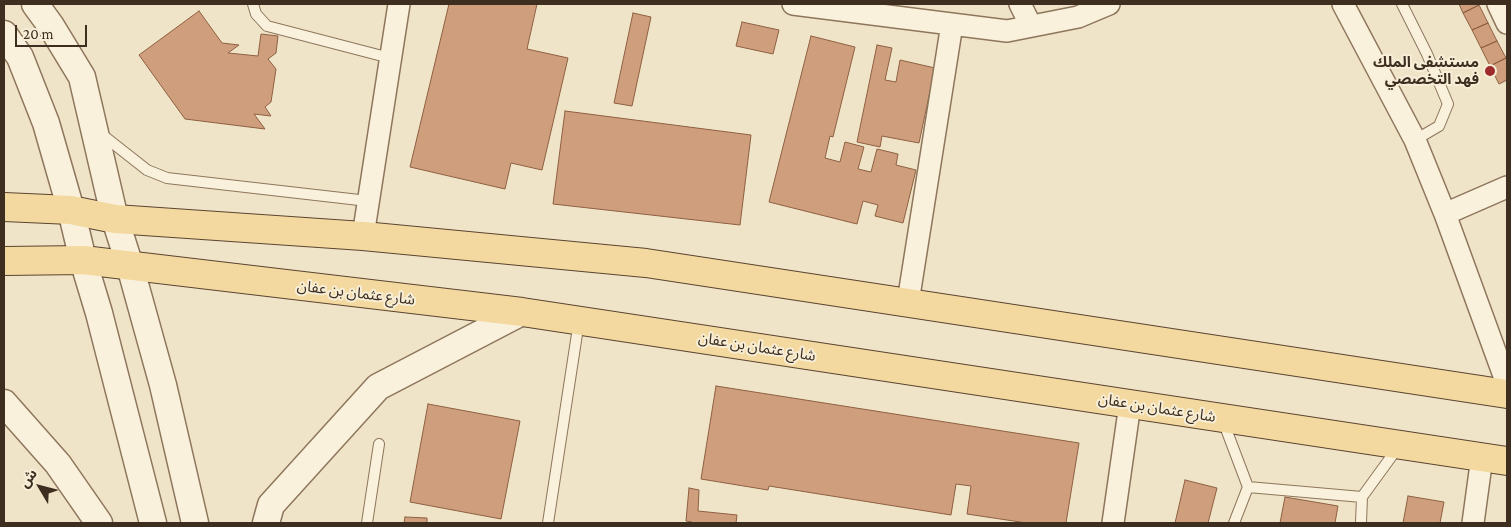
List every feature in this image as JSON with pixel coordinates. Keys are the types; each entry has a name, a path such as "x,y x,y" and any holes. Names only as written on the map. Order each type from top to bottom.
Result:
{"main road":[{"path":"4,208 70,210 115,219 363,236 646,263 1507,394"},
{"name":"شارع عثمان بن عفان","path":"4,261 83,260 522,312 1495,459"}],"street":[{"path":"35,4 51,26 82,77 115,219 164,385 194,523"},
{"path":"363,236 399,4"},
{"path":"793,4 1007,31 1078,17 1108,4"},
{"path":"1020,4 1031,26"},
{"path":"1343,4 1415,140 1445,214 1507,384"},
{"path":"1498,4 1507,22"},
{"path":"908,302 952,24"},
{"path":"4,34 20,57 46,123 99,313 153,523"},
{"path":"1445,214 1507,187"},
{"path":"266,523 271,504 378,387 522,312"},
{"path":"4,403 58,464 99,523"},
{"path":"1113,523 1130,404"},
{"path":"1473,523 1495,459"}],"lane":[{"path":"252,4 256,14 268,26 390,58"},
{"path":"1402,4 1427,54 1448,104 1439,126 1415,140"},
{"path":"94,128 147,170 168,178 368,201"},
{"path":"548,523 579,320"},
{"path":"1221,418 1248,487 1234,523"},
{"path":"367,523 379,444"},
{"path":"1361,523 1362,497 1400,445"},
{"path":"1248,487 1362,497"}],"building":[{"path":"449,4 537,4 527,49 568,58 542,170 511,163 505,189 410,167"},
{"path":"1459,4 1478,4 1479,5 1463,13"},
{"path":"1479,5 1488,23 1472,30 1463,13"},
{"path":"199,11 222,43 239,45 228,53 258,56 261,34 278,36 276,53 268,59 276,69 271,102 265,107 271,116 254,114 265,129 185,119 139,55"},
{"path":"633,13 651,17 632,106 614,103"},
{"path":"742,22 779,30 773,54 736,46"},
{"path":"1488,23 1497,41 1481,48 1472,30"},
{"path":"811,36 855,47 833,137 830,136 825,158 840,162 845,142 864,147 858,169 871,172 877,149 898,154 896,165 916,170 903,223 875,216 878,205 863,201 857,224 769,202"},
{"path":"1497,41 1506,58 1490,66 1481,48"},
{"path":"877,45 892,48 885,80 896,82 900,60 935,68 919,143 882,136 880,147 857,142"},
{"path":"1506,58 1507,80 1499,84 1490,66"},
{"path":"565,111 751,135 740,225 553,204"},
{"path":"716,386 1079,443 1066,523 1027,523 967,514 971,486 956,484 951,515 769,486 768,490 701,479"},
{"path":"428,404 520,421 501,519 410,502"},
{"path":"1185,480 1217,488 1208,523 1175,523"},
{"path":"689,488 699,490 698,511 737,515 736,523 692,523 686,521"},
{"path":"1408,496 1444,502 1440,523 1403,523"},
{"path":"1285,497 1338,506 1335,523 1280,523"},
{"path":"405,517 427,518 427,523 404,523"}],"place":[{"name":"مستشفى الملك فهد التخصصي","path":"1490,71"}]}
